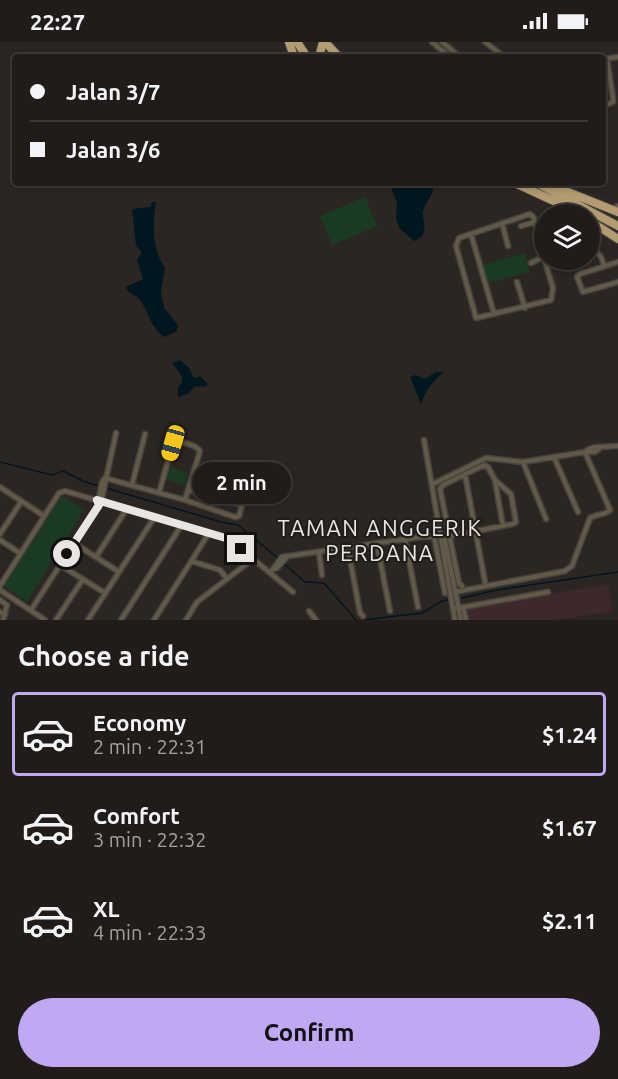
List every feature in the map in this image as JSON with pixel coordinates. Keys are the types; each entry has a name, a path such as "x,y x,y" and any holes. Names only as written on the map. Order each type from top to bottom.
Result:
{"highway":[{"path":"324,42 336,54"},
{"path":"522,186 562,204"},
{"path":"543,186 618,226"},
{"path":"553,186 618,212"},
{"path":"600,225 618,233"},
{"path":"600,227 618,239"}],"street":[{"path":"432,42 446,54"},
{"path":"442,42 456,54"},
{"path":"485,42 500,54"},
{"path":"494,50 495,54"},
{"path":"606,64 613,99 606,106"},
{"path":"534,220 530,214 459,238 456,246 475,316 477,318 547,302 552,298 553,288 547,270"},
{"path":"521,226 534,222"},
{"path":"502,223 508,246"},
{"path":"471,234 494,314"},
{"path":"600,256 604,265"},
{"path":"618,262 578,275 581,289 586,291 618,282"},
{"path":"517,282 525,308"},
{"path":"31,610 99,500 116,433"},
{"path":"132,484 145,434"},
{"path":"424,440 441,536 461,620"},
{"path":"159,493 173,443 177,441 199,448 200,451 185,500"},
{"path":"433,484 486,458 524,462 585,452 588,449 618,446"},
{"path":"455,592 568,570 572,566 590,518 596,514 609,512 585,452"},
{"path":"554,457 578,512"},
{"path":"524,462 546,519"},
{"path":"462,586 459,583 440,489 443,485 484,465 488,467 495,480 503,526"},
{"path":"465,474 485,582"},
{"path":"104,480 132,484 235,517 238,516 245,494 243,491 193,476"},
{"path":"274,569 285,558 476,532 516,522 511,494 495,480"},
{"path":"0,488 44,516"},
{"path":"189,490 241,506"},
{"path":"0,586 44,516 61,492 65,491 229,539 253,559 274,569 293,591"},
{"path":"0,534 21,502"},
{"path":"96,557 126,510"},
{"path":"88,620 154,518"},
{"path":"121,620 181,526"},
{"path":"154,620 209,534"},
{"path":"434,536 445,593"},
{"path":"441,536 445,540 458,608 466,620"},
{"path":"0,540 20,553"},
{"path":"405,540 418,607"},
{"path":"74,543 119,572"},
{"path":"376,544 390,611"},
{"path":"348,548 360,613 363,616"},
{"path":"319,553 322,575"},
{"path":"186,620 197,602 253,559"},
{"path":"191,561 220,570 227,579"},
{"path":"60,565 105,593"},
{"path":"56,620 83,579"},
{"path":"0,590 45,620"},
{"path":"458,608 548,592"},
{"path":"0,600 8,605 4,618"},
{"path":"455,620 458,608"},
{"path":"309,611 316,620"},
{"path":"0,612 4,618"}],"shaded area":[{"path":"608,584 612,612 554,620 467,620 465,608"}],"green space":[{"path":"365,197 377,226 332,245 320,216"},
{"path":"525,253 530,272 487,283 482,265"},
{"path":"170,467 188,473 184,485 166,479"},
{"path":"62,495 84,510 27,602 4,586"}],"water":[{"path":"434,186 423,211 425,226 421,238 414,241 400,229 396,219 397,203 391,187"},
{"path":"152,202 156,202 155,245 165,268 161,291 164,308 178,325 177,331 165,337 156,330 140,300 126,287 143,279 137,260 142,252 136,246 132,209 150,207"},
{"path":"180,360 189,368 193,376 196,378 200,376 207,386 195,386 188,394 178,397 178,387 182,382 182,376 172,363"},
{"path":"436,372 444,372 430,386 421,404 410,377 416,375 425,379"}],"waterway":[{"path":"0,462 52,475 63,471 99,486"},
{"path":"106,488 238,525 279,559"},
{"path":"282,562 305,582 324,583 356,620"},
{"path":"462,598 497,590 618,572"},
{"path":"363,620 422,613 448,600"}],"district":[{"name":"TAMAN ANGGERIK PERDANA","path":"380,540"}],"route":[{"path":"67,554 99,505 97,500 229,539 241,549"}]}
